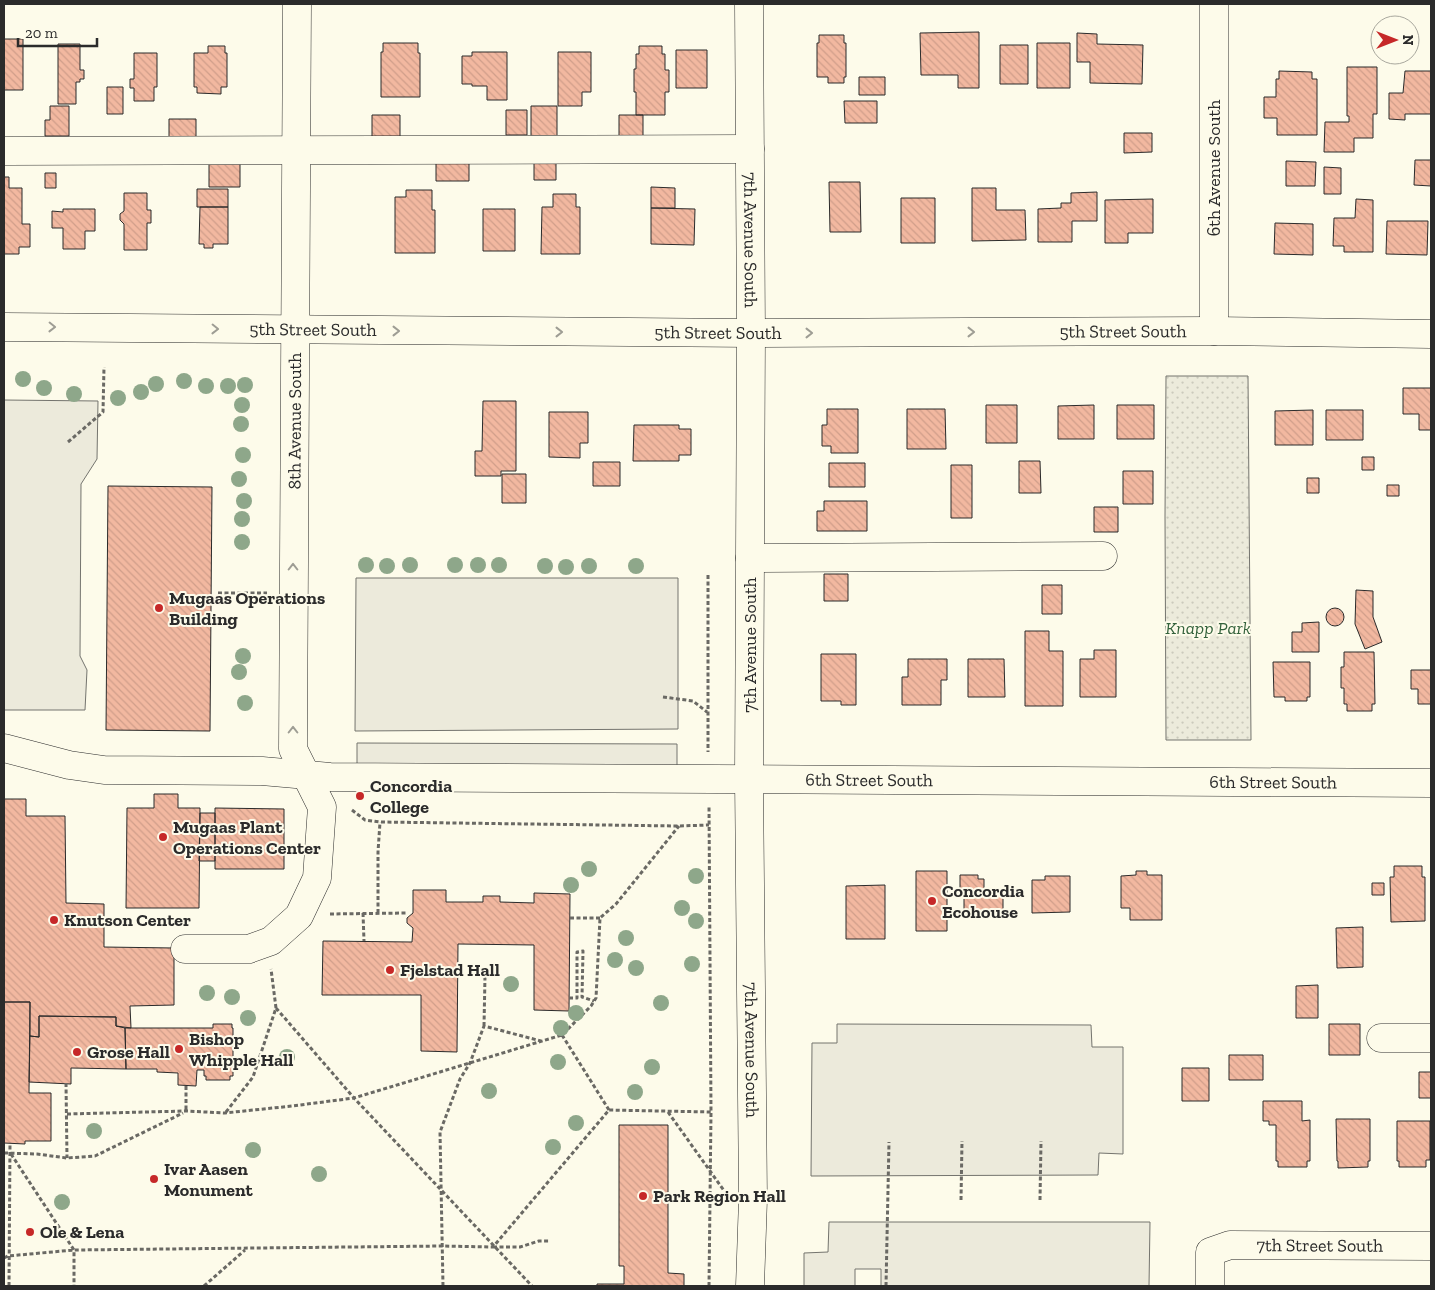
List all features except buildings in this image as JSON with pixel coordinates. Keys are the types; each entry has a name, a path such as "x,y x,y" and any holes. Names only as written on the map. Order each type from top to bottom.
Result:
{"street":[{"name":"8th Avenue South","path":"185,950 249,949 271,941 299,916 317,878 322,806 293,749 297,4"},
{"name":"7th Avenue South","path":"750,4 749,779 753,1199 750,1286"},
{"name":"6th Avenue South","path":"1214,4 1214,331"},
{"path":"4,151 750,148"},
{"name":"5th Street South","path":"4,327 751,333 1214,331 1431,334"},
{"path":"750,558 1103,556"},
{"name":"6th Street South","path":"4,748 69,765 104,770 262,771 307,775 710,780 1431,783"},
{"path":"1381,1038 1431,1038"},
{"name":"7th Street South","path":"1210,1286 1210,1252 1230,1245 1431,1246"}],"path":[{"path":"68,442 103,412 104,367"},
{"path":"708,575 707,712 710,780 711,1112 709,1286"},
{"path":"218,593 293,594"},
{"path":"663,697 693,701 707,712"},
{"path":"352,810 366,820 380,822 709,825"},
{"path":"378,913 380,822"},
{"path":"570,918 600,918 616,904 679,826"},
{"path":"329,914 407,913"},
{"path":"363,914 364,941"},
{"path":"67,1114 186,1111 225,1113 354,1098 562,1035 596,998 600,918"},
{"path":"570,998 576,998 576,952 583,951 582,997 594,1002"},
{"path":"443,1286 440,1132 460,1079 470,1063 484,1026 485,976"},
{"path":"225,1113 253,1077 276,1008 354,1098 493,1247 532,1286"},
{"path":"484,1026 542,1041"},
{"path":"562,1035 609,1110"},
{"path":"66,1084 67,1158"},
{"path":"186,1086 186,1111"},
{"path":"609,1110 711,1112"},
{"path":"493,1247 609,1110"},
{"path":"4,1153 37,1154 67,1158 95,1156 186,1111"},
{"path":"668,1111 730,1199"},
{"path":"961,1200 962,1141"},
{"path":"1040,1200 1041,1141"},
{"path":"886,1286 889,1142"},
{"path":"9,1286 10,1144"},
{"path":"10,1153 74,1250 74,1286"},
{"path":"4,1258 8,1256 74,1250 442,1246 520,1247 539,1241 550,1241"},
{"path":"204,1286 245,1249"}],"green space":[{"name":"Knapp Park","path":"1166,376 1248,376 1251,740 1166,740"}],"shaded area":[{"path":"4,400 98,401 97,459 81,484 80,656 87,670 85,710 4,710"},
{"path":"356,578 678,578 678,729 355,731"},
{"path":"357,743 677,744 677,769 357,768"},
{"path":"837,1024 1091,1025 1092,1047 1123,1047 1123,1154 1099,1153 1098,1175 811,1176 812,1043 837,1043"},
{"path":"829,1222 1150,1222 1149,1286 881,1286 881,1269 855,1269 855,1286 804,1286 804,1253 828,1252"}],"place":[{"name":"Mugaas Operations Building","path":"159,608"},
{"name":"Concordia College","path":"360,796"},
{"name":"Mugaas Plant Operations Center","path":"163,837"},
{"name":"Concordia Ecohouse","path":"932,901"},
{"name":"Knutson Center","path":"54,920"},
{"name":"Fjelstad Hall","path":"390,970"},
{"name":"Bishop Whipple Hall","path":"179,1049"},
{"name":"Grose Hall","path":"77,1052"},
{"name":"Ivar Aasen Monument","path":"154,1179"},
{"name":"Park Region Hall","path":"643,1196"},
{"name":"Ole & Lena","path":"30,1232"}]}
